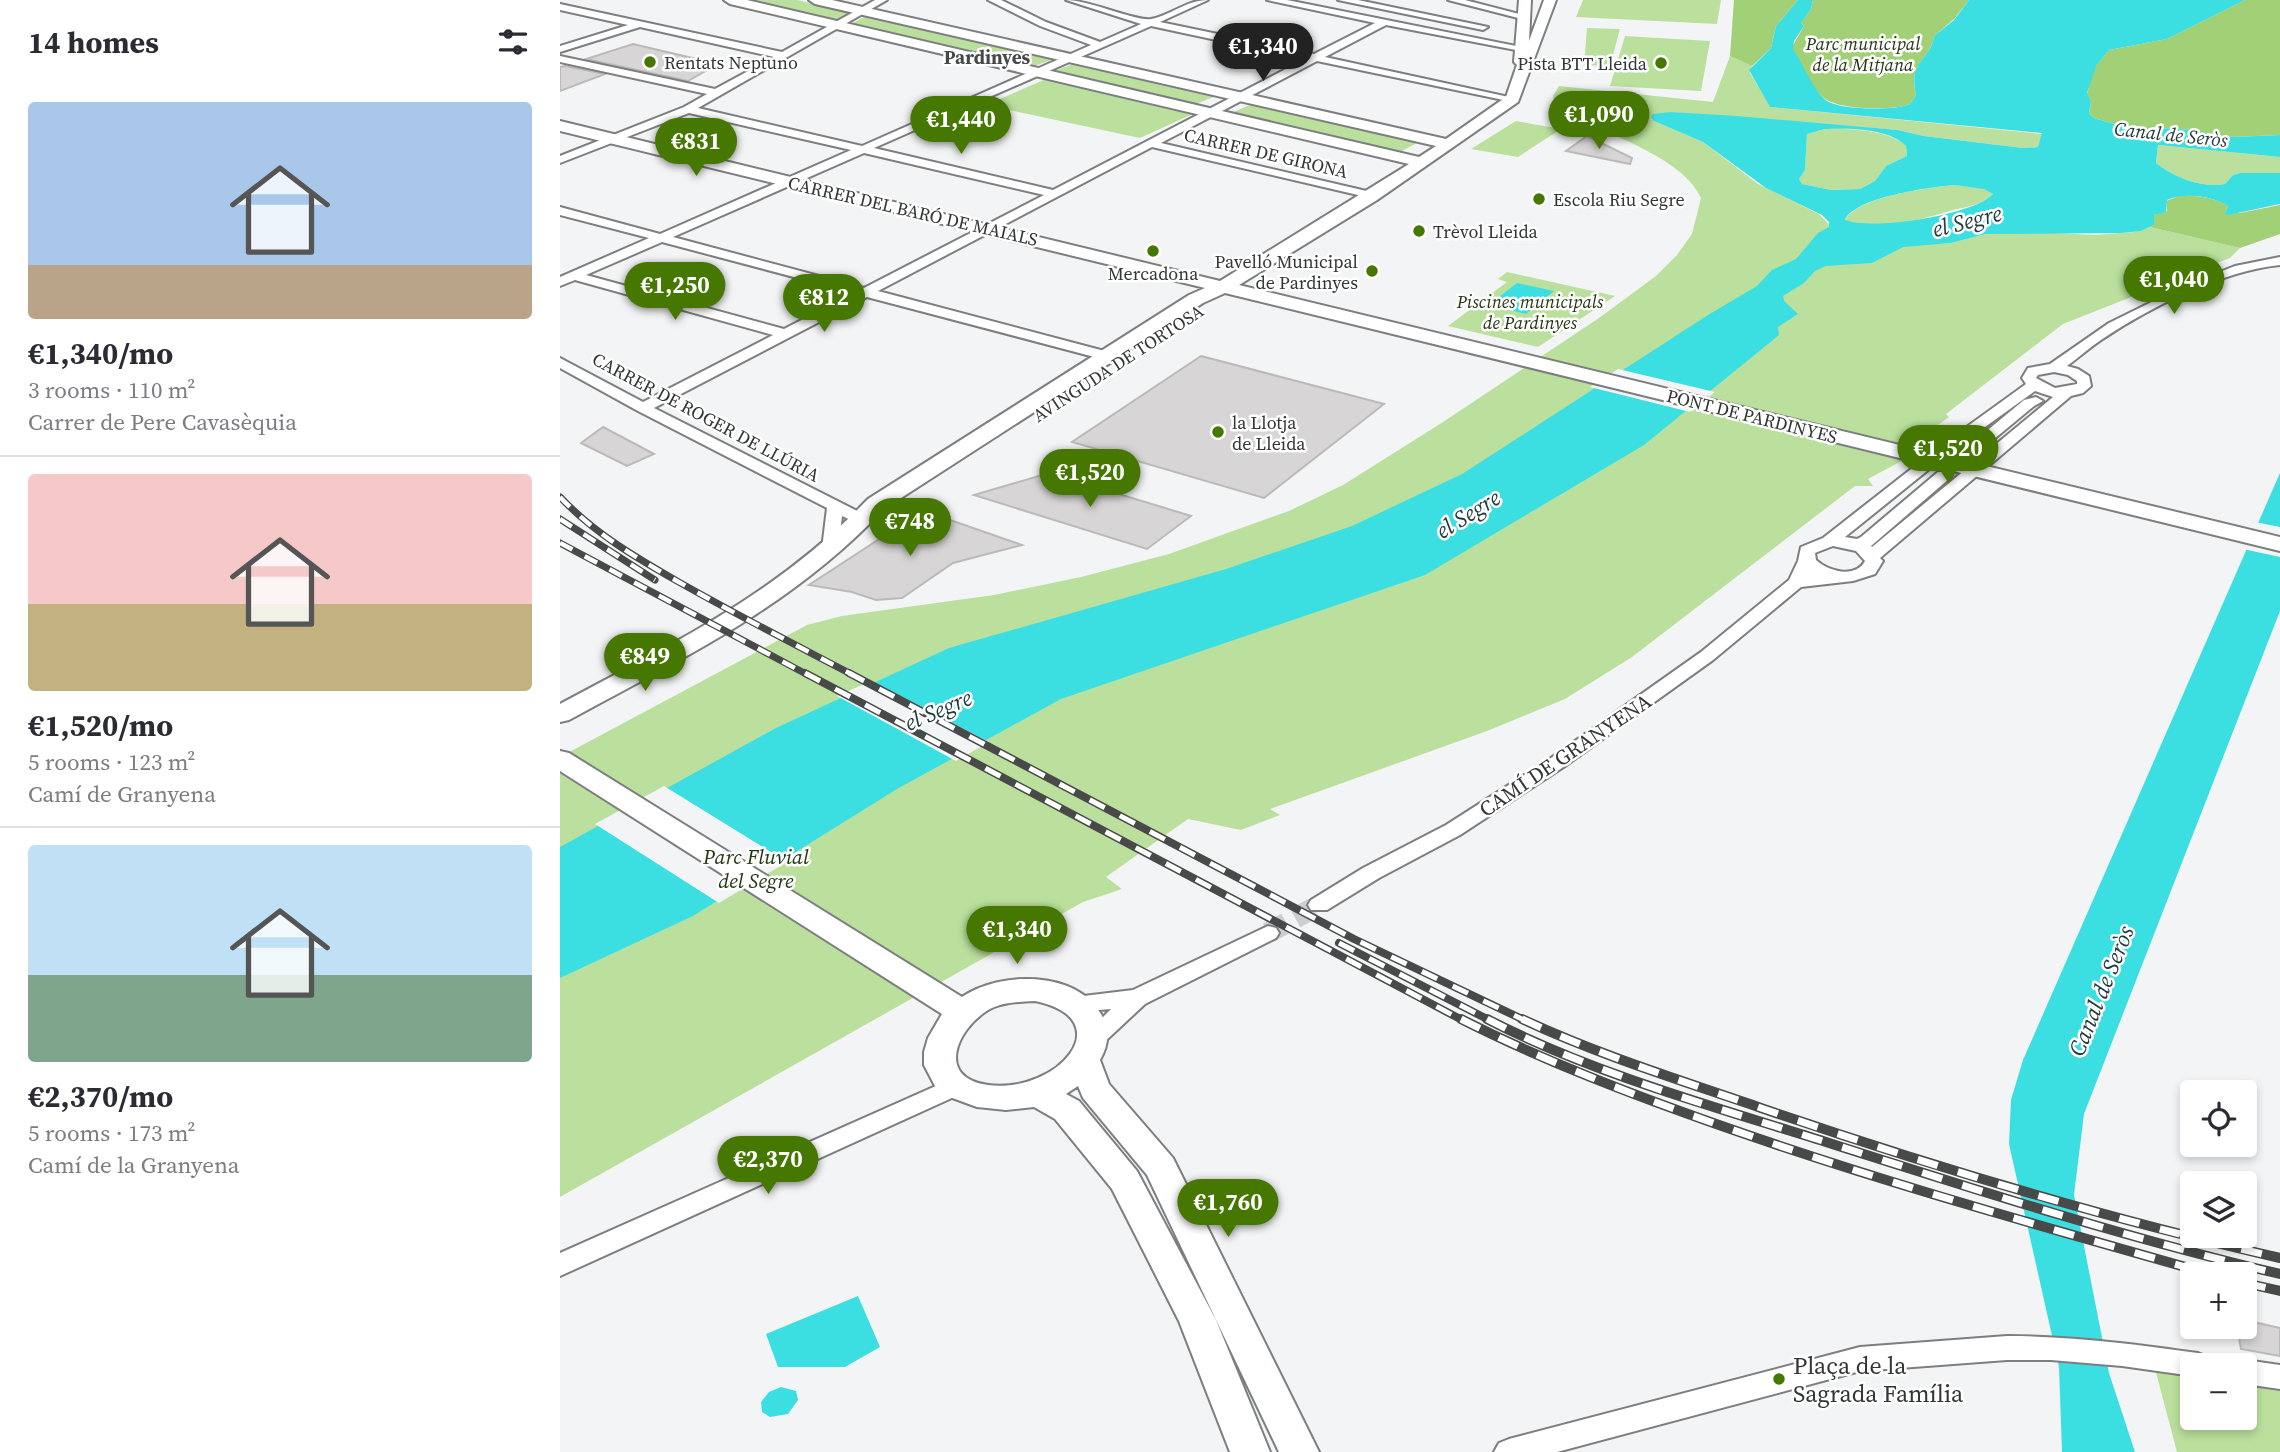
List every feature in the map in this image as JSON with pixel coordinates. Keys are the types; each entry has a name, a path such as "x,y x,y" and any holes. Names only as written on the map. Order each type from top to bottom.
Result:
{"main road":[{"name":"CARRER DEL BARÓ DE MAIALS","path":"560,126 787,181"},
{"name":"AVINGUDA DE TORTOSA","path":"826,553 863,520"},
{"path":"1088,1050 1095,1089 1161,1167 1299,1452"},
{"path":"1036,1093 1067,1110 1125,1180 1197,1320 1250,1452"}],"street":[{"path":"560,6 577,0"},
{"path":"730,0 1421,162"},
{"path":"815,0 1448,144"},
{"path":"560,160 682,111 882,0"},
{"path":"993,0 1040,23 1100,45"},
{"path":"1071,0 1153,24 1513,99 1527,49 1544,18 1550,0"},
{"path":"566,279 1203,0"},
{"path":"1272,0 1527,49"},
{"path":"1317,9 1341,0 1483,27"},
{"path":"1453,0 1523,10 1544,18"},
{"path":"1426,16 1443,8 1427,4"},
{"path":"560,6 781,55"},
{"path":"1523,10 1527,49"},
{"path":"643,408 1384,22"},
{"path":"560,49 642,24"},
{"path":"560,59 714,92"},
{"name":"AVINGUDA DE TORTOSA","path":"863,520 876,504 1196,299 1225,286 1371,196 1513,99"},
{"path":"682,111 853,152 1057,194"},
{"name":"CARRER DE GIRONA","path":"1153,144 1371,196"},
{"name":"CARRER DEL BARÓ DE MAIALS","path":"787,181 1225,286"},
{"path":"560,212 1107,356"},
{"path":"2067,392 2049,391 2034,385 2029,378 2033,371 2072,365 2118,324 2179,294 2267,261 2280,261"},
{"path":"566,279 786,334"},
{"name":"AVINGUDA DE TORTOSA","path":"863,520 899,503 1149,344 1211,302 1225,286"},
{"name":"PONT DE PARDINYES","path":"1225,286 1930,463 1974,461 2280,544"},
{"name":"CARRER DE ROGER DE LLÚRIA","path":"560,362 643,408 863,520"},
{"path":"2029,403 2084,386 2084,379 2072,365"},
{"path":"1835,576 1817,570 1807,561 1807,551 1828,542 2034,385"},
{"path":"1974,461 2029,403 2034,385"},
{"path":"1865,551 1974,461 2067,392"},
{"path":"1865,551 1867,541 1930,463"},
{"name":"CARRER DE ROGER DE LLÚRIA","path":"826,553 835,506"},
{"path":"1828,542 1865,551"},
{"name":"CAMÍ DE GRANYENA","path":"1797,583 1835,576 1854,576 1869,570 1873,566 1865,551"},
{"path":"560,714 750,609 789,584 826,553"},
{"name":"CAMÍ DE GRANYENA","path":"1320,905 1371,873 1453,830 1558,762 1707,656 1797,583 1807,561"},
{"path":"560,759 962,1012"},
{"path":"1088,1050 1087,1017 1075,1004 1062,996 1035,990 1003,993 981,1000 962,1012 948,1026 939,1045 941,1067 956,1086 996,1099 1036,1093 1066,1079 1088,1050 1137,998 1268,933"},
{"path":"1075,1004 1137,998"},
{"path":"560,1265 956,1086"},
{"path":"1509,1452 1860,1359 2007,1348 2051,1348 2180,1362"},
{"path":"2257,1374 2280,1377"}],"green space":[{"path":"747,0 797,0 851,12 835,20"},
{"path":"1583,0 1721,0 1717,24 1576,17"},
{"path":"1734,0 1798,0 1776,26 1771,48 1752,66 1730,56"},
{"name":"Parc municipal de la Mitjana","path":"1813,0 1969,0 1954,19 1934,36 1917,68 1914,84 1916,95 1910,104 1879,108 1853,107 1831,102 1819,93 1810,81 1792,47 1804,26 1801,23 1811,9"},
{"path":"2245,0 2280,0 2280,135 2232,137 2174,128 2134,130 2094,118 2089,113 2091,101 2087,94 2094,68 2109,50 2167,39"},
{"path":"866,16 1054,59 1029,68 851,24"},
{"path":"1587,28 1620,29 1610,66 1584,65"},
{"name":"Pista BTT Lleida","path":"1625,36 1710,41 1701,91 1610,86"},
{"name":"Parc Fluvial del Segre","path":"1730,56 1752,66 1750,73 1771,107 2043,134 2038,147 2023,148 1924,136 1898,130 1671,112 1654,121 1703,142 1758,184 1819,214 1830,226 1916,245 1951,243 1986,234 2036,232 2094,235 2134,232 2150,227 2240,248 2230,258 2063,324 1946,414 1949,417 1931,430 1943,434 1933,444 1868,479 1873,486 1855,486 1632,657 1565,699 1487,731 1270,809 1280,815 1241,830 1188,819 1106,877 1122,889 1083,902 560,1197 560,757 807,625 842,616 994,595 1081,577 1169,554 1289,511 1343,485 1599,318 1656,276 1677,255 1692,234 1701,198 1691,183 1676,169 1636,145 1555,106 1553,96 1559,86 1713,102"},
{"path":"1073,64 1216,96 1196,104 1052,72"},
{"path":"1046,79 1195,113 1140,138 986,105"},
{"path":"1250,105 1419,142 1400,152 1231,113"},
{"path":"1516,121 1561,129 1518,157 1471,149"},
{"path":"1825,129 1856,130 1890,136 1906,146 1907,156 1886,166 1875,181 1860,189 1831,190 1802,184 1799,179 1805,170 1807,134"},
{"path":"2158,145 2280,157 2280,173 2240,173 2233,175 2225,184 2198,183 2171,173 2156,163"},
{"path":"1955,185 1984,188 1993,194 1974,205 1899,223 1872,225 1845,221 1851,213 1878,200 1912,191"},
{"path":"2179,196 2198,196 2217,201 2228,206 2225,213 2240,213 2280,205 2280,234 2240,248 2150,227 2154,225 2154,215 2167,211 2166,201"},
{"name":"Piscines municipals de Pardinyes","path":"1507,272 1615,296 1538,347 1448,326 1507,282 1498,279"},
{"path":"2154,1365 2180,1370 2180,1430 2257,1430 2257,1383 2280,1387 2280,1452 2177,1452"}],"water":[{"path":"1798,0 1813,0 1811,9 1801,23 1804,26 1794,41 1793,49 1813,84 1822,97 1834,104 1855,108 1881,108 1910,104 1916,95 1914,83 1917,67 1932,45 1934,36 1954,20 1969,0 2245,0 2167,39 2109,50 2096,66 2087,93 2091,101 2089,113 2094,118 2134,130 2174,128 2232,137 2280,135 2280,157 2158,145 2156,163 2180,177 2207,185 2225,184 2233,175 2240,173 2280,173 2280,204 2228,215 2225,213 2228,206 2222,203 2198,196 2182,196 2167,200 2166,212 2154,215 2154,225 2141,231 1986,234 1951,243 1903,247 1872,263 1826,266 1815,271 1804,283 1783,296 1784,301 1798,314 1778,327 1779,335 1644,445 1425,575 1061,699 897,789 693,916 560,978 560,847 776,728 949,648 1226,569 1352,526 1462,474 1757,286 1772,270 1796,259 1818,233 1829,227 1829,222 1822,215 1766,188 1703,142 1654,121 1651,117 1653,114 1671,112 1737,116 1898,130 1924,136 2023,148 2038,147 2042,133 1770,107 1749,70 1771,48 1776,26","holes":["1825,129 1879,132 1899,140 1906,146 1907,156 1886,166 1875,181 1860,189 1831,190 1802,184 1799,179 1805,170 1807,134","1955,185 1984,189 1993,194 1966,208 1922,219 1877,224 1845,220 1852,212 1878,199"]},
{"path":"1517,283 1554,291 1526,314 1489,305"},
{"name":"Canal de Seròs","path":"2280,473 2280,611 2084,1114 2074,1195 2109,1373 2135,1452 2062,1452 2059,1367 2009,1144 2011,1100 2023,1060"},
{"path":"858,1296 880,1347 845,1367 778,1367 766,1334"},
{"path":"781,1387 796,1391 798,1400 788,1414 770,1417 762,1412 761,1402 769,1392"}],"pier":[{"path":"1618,369 1715,392 1690,412 1590,387"},
{"path":"2255,522 2280,527 2280,557 2243,549"},
{"path":"871,681 989,742 956,761 837,696"},
{"path":"664,786 787,862 719,903 595,824"}],"building":[{"name":"Rentats Neptuno","path":"633,44 718,64 688,81 586,59"},
{"path":"560,67 605,74 560,91"},
{"path":"1587,136 1632,158 1630,164 1566,151"},
{"name":"la Llotja de Lleida","path":"1201,356 1384,404 1264,498 1072,442"},
{"path":"603,427 654,454 627,466 581,443"},
{"path":"1049,473 1191,516 1147,549 974,495"},
{"path":"930,513 1022,545 953,563 902,598 876,600 852,592 809,585 910,519 917,521"},
{"path":"2257,1323 2280,1328 2280,1356 2241,1349 2239,1339 2257,1339"}],"tunnel":[{"path":"1944,475 1971,451"},
{"path":"1268,933 1319,905"}],"railway":[{"path":"560,497 615,544 646,563 853,675"},
{"path":"560,519 655,580"},
{"path":"560,543 808,675"},
{"path":"805,673 1464,1021"},
{"path":"849,673 1354,939 1526,1021"},
{"path":"1339,943 1489,1020"},
{"path":"1461,1019 1588,1076 1780,1146 1963,1203 2180,1265"},
{"path":"1522,1019 1640,1066 1889,1150 2083,1208 2280,1258"},
{"path":"1489,1020 1611,1073 1697,1102 2052,1212 2165,1245 2280,1274"},
{"path":"2257,1286 2280,1291"}],"place":[{"name":"Rentats Neptuno","path":"650,62"},
{"name":"Pista BTT Lleida","path":"1661,63"},
{"name":"Escola Riu Segre","path":"1539,199"},
{"name":"Trèvol Lleida","path":"1419,231"},
{"name":"Mercadona","path":"1153,251"},
{"name":"Pavelló Municipal de Pardinyes","path":"1372,271"},
{"name":"la Llotja de Lleida","path":"1218,432"},
{"name":"Plaça de la Sagrada Família","path":"1779,1379"}],"district":[{"name":"Pardinyes","path":"987,57"}],"water label":[{"name":"el Segre","path":"1967,221"},
{"name":"el Segre","path":"1468,514"},
{"name":"el Segre","path":"938,710"}]}
